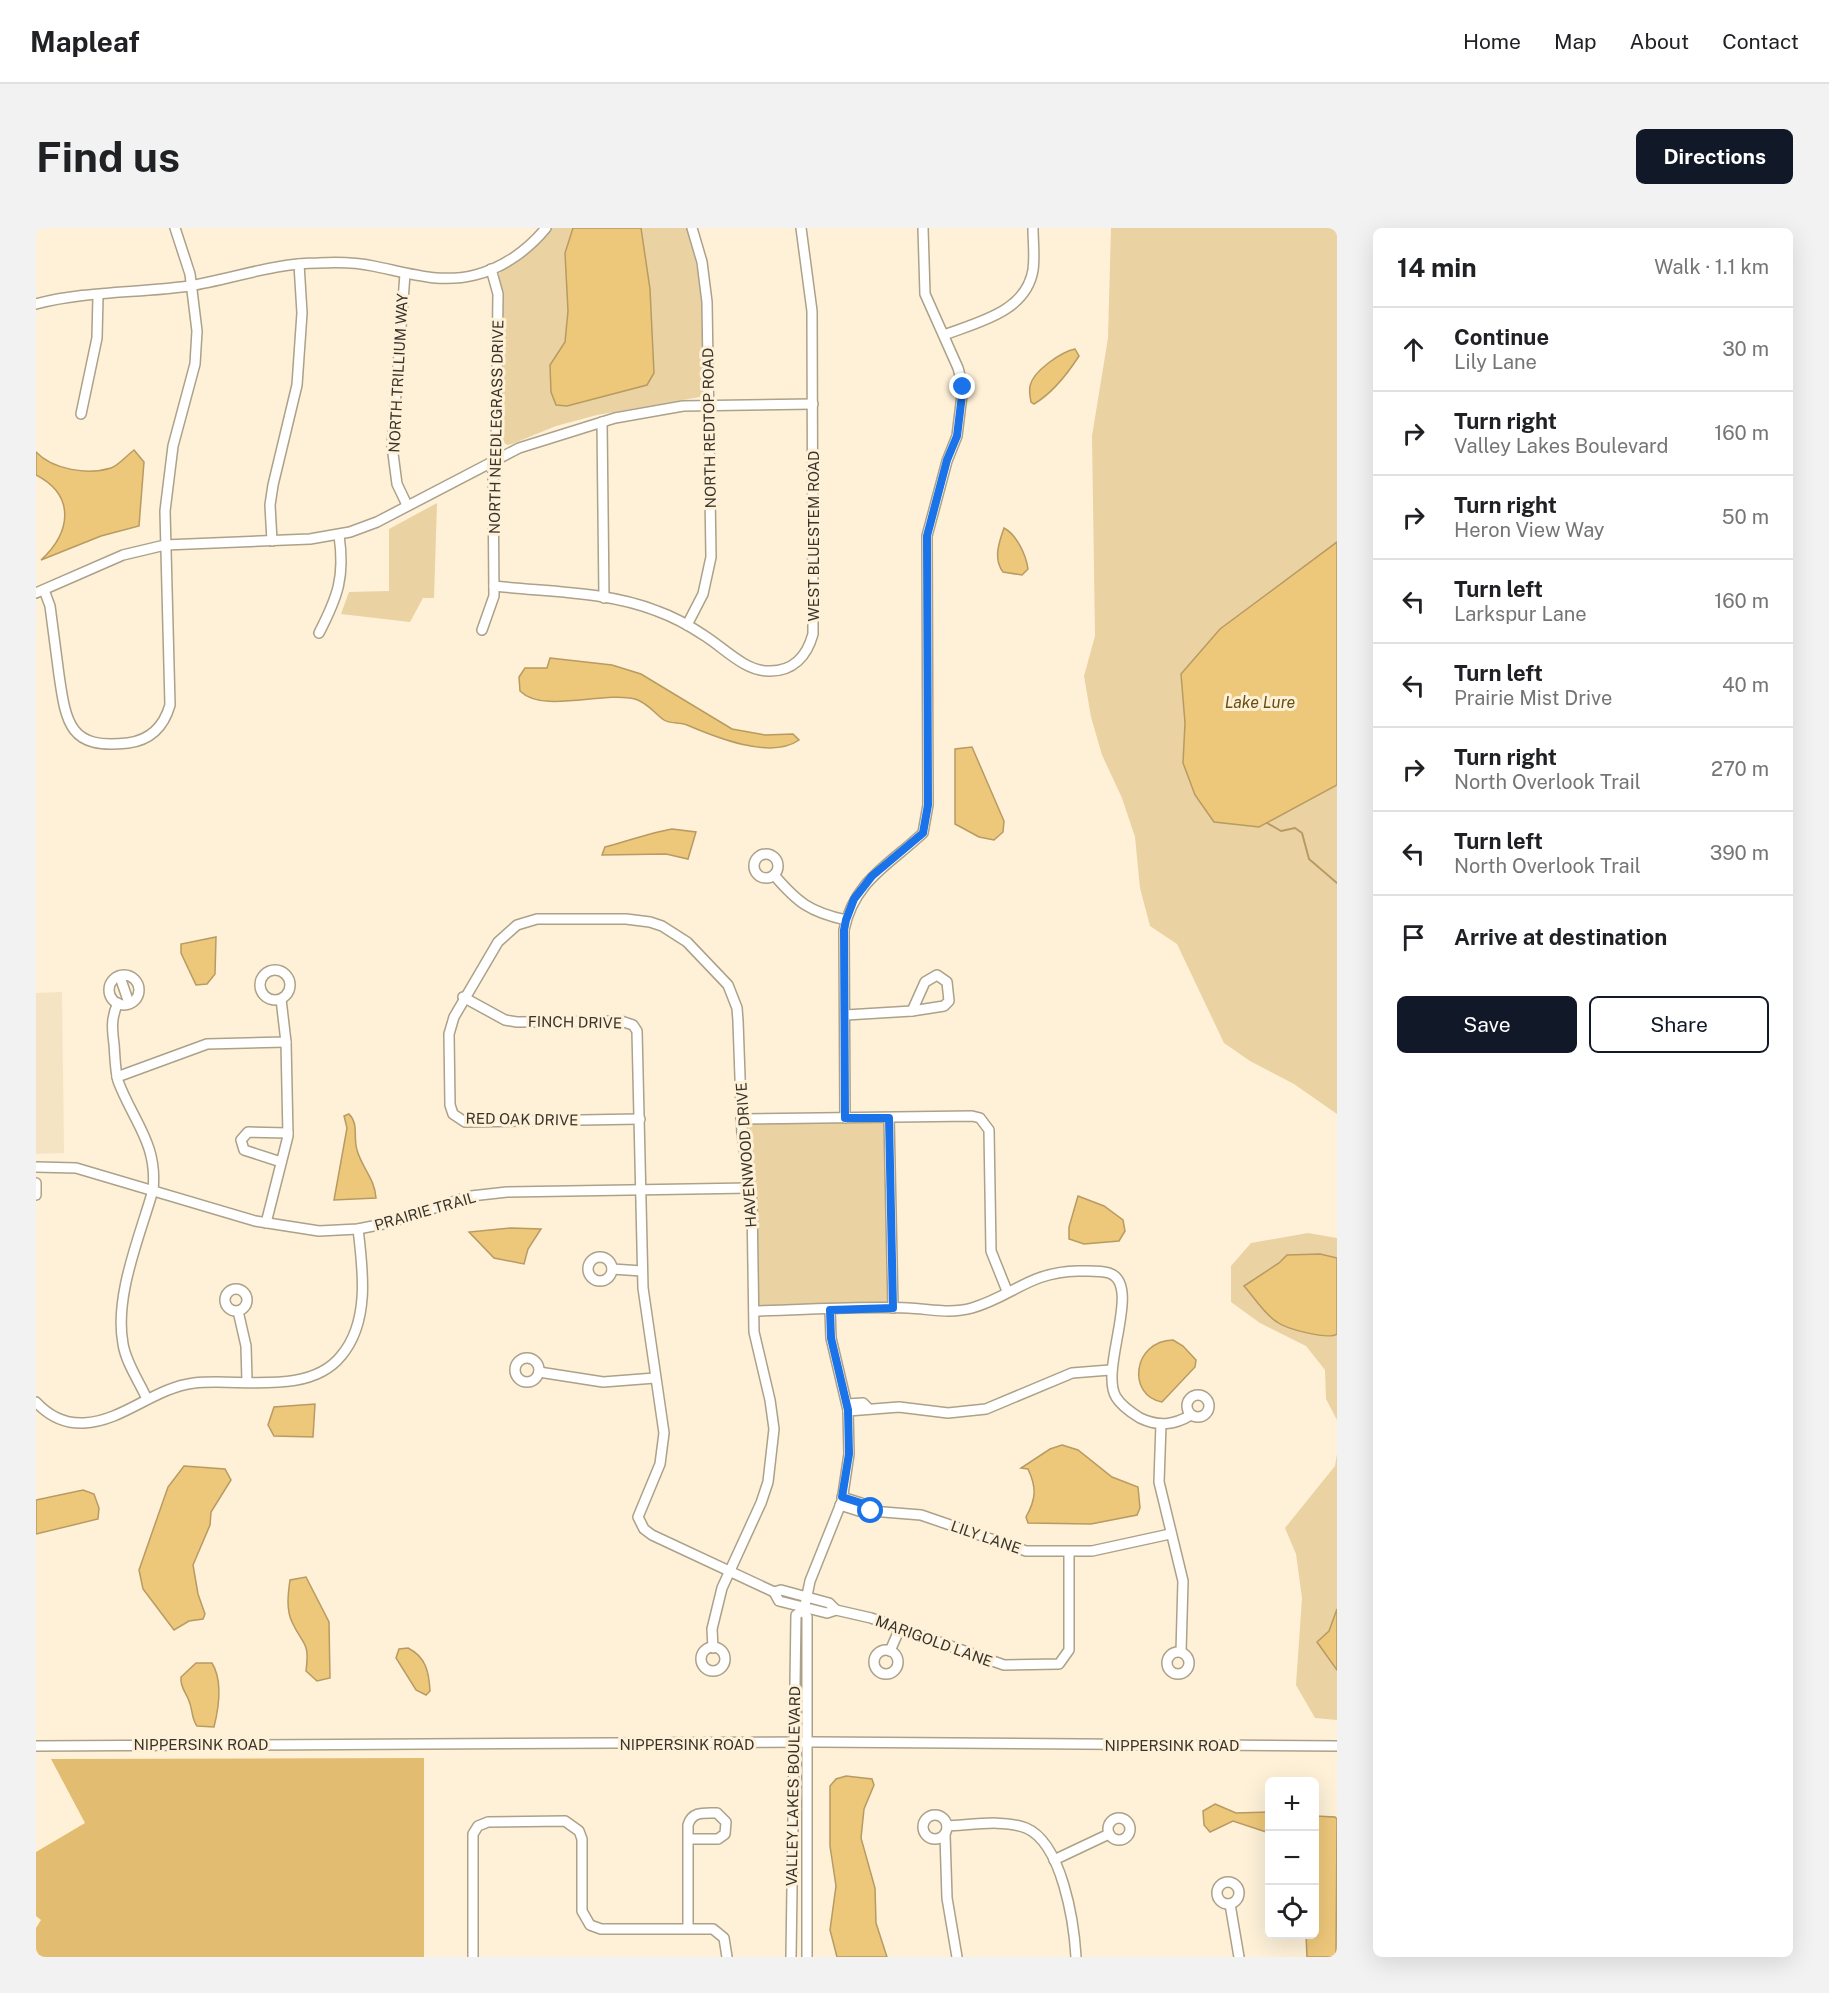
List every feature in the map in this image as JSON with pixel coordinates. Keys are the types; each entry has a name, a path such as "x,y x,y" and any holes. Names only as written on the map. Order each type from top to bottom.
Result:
{"street":[{"path":"175,228 193,285 197,313 195,364 173,447 166,488 165,546 170,705 160,727 144,739 118,744 90,742 68,722 64,712 50,606 40,592 123,555 165,546 339,535 378,522 496,458 602,422 664,408 813,404"},
{"path":"36,302 193,285 299,264 349,263 445,279 477,275 519,254 546,228"},
{"name":"NORTH REDTOP ROAD","path":"687,625 703,594 711,557 707,302 702,262 692,228"},
{"name":"WEST BLUESTEM ROAD","path":"494,586 604,598 657,610 687,625 749,666 762,671 786,669 801,659 809,649 813,634 813,404 812,311 801,228"},
{"path":"845,1118 844,930 846,920 854,899 872,876 923,833 928,805 927,536 947,460 957,436 963,387 958,368 925,294 923,228"},
{"path":"944,335 1008,310 1019,300 1033,270 1034,228"},
{"path":"272,541 270,505 273,485 297,385 302,313 299,264"},
{"name":"NORTH NEEDLEGRASS DRIVE","path":"482,630 494,596 493,472 496,458 498,294 491,269"},
{"name":"NORTH TRILLIUM WAY","path":"405,274 392,446 397,483 407,505"},
{"path":"81,414 97,338 98,296"},
{"path":"602,422 604,598"},
{"path":"319,633 338,594 342,579 339,535"},
{"path":"774,875 806,907 819,914 846,920"},
{"name":"HAVENWOOD DRIVE","path":"463,997 498,942 508,930 526,921 626,919 662,926 687,942 728,985 737,1008 741,1119 750,1188 754,1332 770,1400 774,1429 772,1465 761,1503 714,1613 713,1648"},
{"path":"130,976 139,986 136,998 129,1003 118,1003 112,998 110,990 112,981 130,976"},
{"path":"846,1015 912,1011 944,1006 949,1001 947,982 942,976 930,978 925,982 912,1011"},
{"path":"120,977 129,1003"},
{"name":"FINCH DRIVE","path":"463,997 500,1017 517,1022 621,1021 633,1025 639,1036 644,1308 663,1419 663,1448 660,1464 639,1511 640,1523 652,1535 730,1571"},
{"name":"RED OAK DRIVE","path":"463,997 449,1034 450,1105 459,1119 465,1122 640,1119"},
{"path":"266,1223 288,1133 286,1042 281,999"},
{"path":"118,1003 113,1012 112,1025 117,1077 153,1158 153,1190 121,1310 123,1344 127,1358 147,1399"},
{"path":"117,1077 207,1044 286,1042"},
{"path":"741,1119 972,1116 985,1122 989,1130 991,1251 1007,1291"},
{"path":"889,1118 893,1308"},
{"path":"281,1162 244,1150 241,1140 248,1132 288,1133"},
{"name":"PRAIRIE TRAIL","path":"36,1167 76,1168 266,1223 319,1231 357,1229 388,1223 471,1196 507,1192 750,1188"},
{"path":"36,1183 36,1195"},
{"path":"36,1402 57,1419 83,1423 107,1418 147,1399 191,1383 307,1379 320,1373 342,1356 352,1339 362,1297 362,1265 357,1229"},
{"path":"612,1269 642,1271"},
{"path":"753,1311 893,1308 960,1311 974,1307 1031,1279 1058,1272 1100,1271 1118,1278 1122,1286 1121,1323 1110,1370 1116,1397 1135,1415 1161,1424 1177,1423 1191,1414"},
{"name":"VALLEY LAKES BOULEVARD","path":"791,1957 793,1743 803,1613 810,1581 841,1501 849,1454 847,1407 831,1338 830,1310"},
{"path":"238,1311 246,1346 247,1381"},
{"path":"847,1407 863,1403 867,1407 899,1407 948,1413 986,1409 1072,1373 1110,1370"},
{"path":"539,1372 603,1382 655,1378"},
{"path":"1161,1424 1159,1482 1183,1581 1181,1652"},
{"name":"LILY LANE","path":"841,1501 861,1503 865,1509 921,1515 1015,1549 1069,1552 1099,1550 1170,1534"},
{"name":"MARIGOLD LANE","path":"774,1592 779,1601 803,1613 827,1613 836,1610 900,1628 1004,1665 1059,1664 1069,1650 1069,1552"},
{"path":"730,1571 774,1592 781,1590 829,1603 836,1610"},
{"name":"VALLEY LAKES BOULEVARD","path":"803,1613 807,1743 807,1957"},
{"path":"890,1651 900,1628"},
{"name":"NIPPERSINK ROAD","path":"36,1746 807,1743 1337,1746"},
{"path":"473,1957 471,1841 478,1826 488,1822 565,1821 579,1831 582,1839 582,1911 590,1925 601,1929 713,1929 721,1933 727,1945 727,1957"},
{"path":"957,1957 947,1898 946,1831 1012,1825 1025,1828 1041,1839 1054,1860 1074,1924 1076,1957"},
{"path":"688,1928 689,1834"},
{"path":"1054,1860 1109,1834"},
{"path":"1230,1904 1239,1957"}],"shaded area":[{"path":"550,228 689,228 702,294 704,388 700,397 597,415 556,426 512,444 507,445 502,441 502,323 498,275 505,267 522,257"},
{"path":"1111,228 1337,228 1337,542 1220,629 1181,674 1185,723 1183,763 1259,827 1337,785 1337,1114 1294,1084 1250,1061 1224,1043 1177,944 1150,926 1140,888 1135,837 1122,798 1102,755 1091,717 1084,676 1095,636 1092,436 1108,338"},
{"path":"437,503 434,598 423,598 410,622 341,614 349,592 389,591 389,529"},
{"path":"62,992 64,1153 36,1154 36,993"},
{"path":"885,1122 888,1305 757,1307 756,1188 745,1124"},
{"path":"1308,1233 1337,1238 1337,1420 1326,1399 1325,1370 1306,1346 1260,1323 1231,1302 1231,1266 1251,1243"},
{"path":"1337,1454 1337,1720 1315,1718 1296,1685 1302,1598 1296,1554 1285,1528 1335,1466"},
{"path":"424,1758 424,1957 36,1957 36,1928 41,1920 36,1916 36,1852 85,1823 51,1759"}],"water":[{"path":"573,228 641,228 650,289 654,373 647,385 567,406 556,405 551,392 550,365 565,342 568,311 565,253"},
{"path":"1075,349 1079,356 1064,376 1040,400 1034,404 1031,402 1030,386 1036,374 1055,358"},
{"path":"134,450 144,462 139,526 101,536 41,560 58,538 65,515 58,493 36,475 36,452 61,467 92,471 114,467"},
{"path":"1004,528 1017,540 1025,558 1028,569 1022,575 1003,572 998,562 998,550"},
{"name":"Lake Lure","path":"1337,542 1337,785 1259,827 1214,822 1195,795 1183,763 1185,723 1181,674 1220,629"},
{"path":"550,658 612,665 641,674 732,729 765,735 793,734 799,740 787,746 774,748 727,740 684,724 666,721 635,699 622,697 558,702 530,698 520,691 519,677 525,668 547,668"},
{"path":"972,747 1004,821 1003,832 994,840 979,837 955,824 955,749"},
{"path":"672,829 696,832 688,859 666,854 602,855 605,847"},
{"path":"216,937 215,974 207,984 196,985 181,953 181,944"},
{"path":"349,1114 355,1126 357,1150 373,1185 376,1198 334,1200 347,1128 344,1116"},
{"path":"1078,1196 1104,1206 1123,1220 1125,1231 1119,1241 1084,1244 1069,1239 1069,1227"},
{"path":"511,1228 541,1229 528,1249 524,1264 494,1258 469,1232"},
{"path":"1320,1254 1337,1258 1337,1334 1316,1335 1282,1325 1268,1315 1244,1286 1279,1263 1287,1255"},
{"path":"1173,1340 1183,1346 1196,1360 1195,1367 1162,1402 1151,1398 1143,1390 1139,1380 1139,1369 1142,1358 1149,1349 1159,1343"},
{"path":"315,1404 313,1437 274,1436 268,1425 274,1407"},
{"path":"1062,1445 1078,1450 1112,1477 1138,1487 1140,1508 1137,1515 1091,1524 1028,1523 1026,1517 1032,1505 1034,1488 1028,1469 1021,1468 1050,1449"},
{"path":"184,1466 225,1469 231,1480 211,1512 210,1525 193,1565 198,1594 205,1614 203,1619 189,1621 174,1630 143,1589 139,1570 168,1487"},
{"path":"83,1490 94,1494 99,1508 98,1519 36,1534 36,1500"},
{"path":"306,1577 329,1622 330,1678 317,1681 306,1671 305,1644 292,1622 288,1607 290,1580"},
{"path":"1337,1609 1337,1670 1317,1642 1329,1631"},
{"path":"408,1648 419,1656 425,1666 430,1691 426,1695 416,1690 396,1658 399,1649"},
{"path":"196,1663 212,1663 218,1678 218,1703 214,1727 197,1726 181,1684 181,1677"},
{"path":"846,1776 872,1779 874,1785 864,1809 861,1838 875,1888 876,1923 887,1957 837,1957 830,1930 836,1886 830,1846 830,1786 836,1779"},
{"path":"1215,1804 1236,1813 1265,1812 1265,1832 1233,1821 1210,1832 1204,1825 1203,1811"},
{"path":"1319,1816 1335,1817 1337,1819 1336,1957 1307,1957 1306,1939 1319,1939"}],"waterway":[{"path":"1267,823 1281,831 1295,828 1302,833 1309,859 1337,883"}],"route":[{"path":"871,1511 865,1509 861,1503 842,1497 849,1454 848,1410 831,1338 830,1310 893,1308 889,1118 845,1118 844,930 854,899 872,876 923,833 928,805 927,536 947,460 957,436 963,387"}]}
